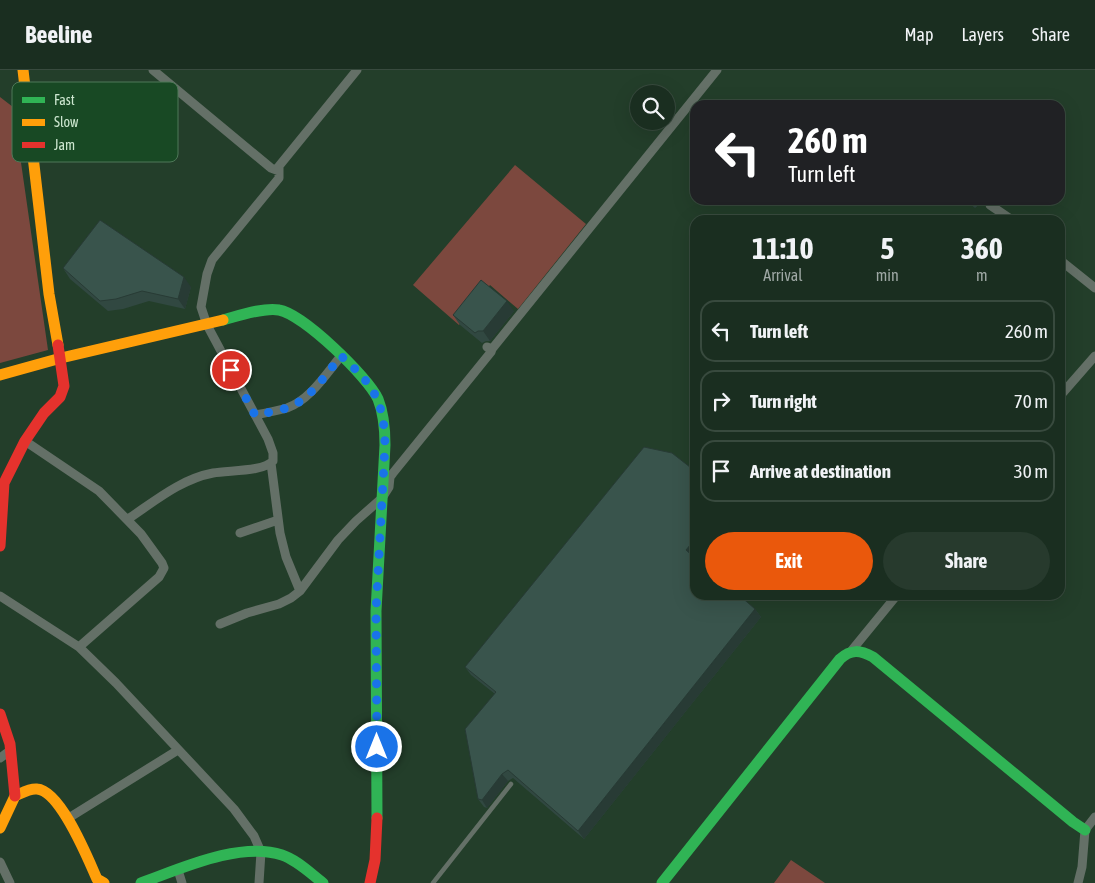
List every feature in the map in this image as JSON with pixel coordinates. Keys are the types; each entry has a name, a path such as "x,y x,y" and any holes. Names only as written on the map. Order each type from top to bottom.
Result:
{"street":[{"path":"153,70 167,82"},
{"path":"300,591 286,557 278,520 270,464 274,457 272,447 207,325 202,307 207,274 212,260 278,178 279,166 357,70"},
{"path":"692,100 717,70"},
{"path":"178,91 271,168 278,171"},
{"path":"220,624 279,604 300,591 338,540 382,498 389,487 392,473 490,348 690,103"},
{"path":"0,546 4,483 25,442 44,413 63,392 63,373 49,294 34,162"},
{"path":"990,205 1005,215"},
{"path":"1065,264 1095,288"},
{"path":"0,375 61,358 270,309 279,309 300,321 341,356 374,392 381,406 385,422 385,437 376,611 377,824 375,860 370,883"},
{"path":"255,415 287,408 296,404 313,390 341,356"},
{"path":"1065,390 1095,356"},
{"path":"25,442 100,491 128,519 159,556 164,568 162,573 79,647"},
{"path":"128,519 197,476 270,464"},
{"path":"240,533 278,520"},
{"path":"0,596 79,647 116,683 234,809 254,836 261,852 258,883"},
{"path":"662,883 840,658 852,650 893,600"},
{"path":"852,650 860,650 873,657 1085,830"},
{"path":"0,714 6,725 12,750 15,796 0,828"},
{"path":"0,758 12,750"},
{"path":"67,819 178,750"},
{"path":"15,796 32,788 44,790 60,805 97,879 104,883"},
{"path":"1078,883 1082,867 1085,830 1095,817"},
{"path":"141,883 227,856 261,852 275,853 288,858 323,883"},
{"path":"0,862 10,883"},
{"path":"178,870 182,883"}],"lane":[{"path":"433,883 511,784"}],"shaded area":[{"path":"0,97 12,106 12,162 21,162 48,350 0,363"},
{"path":"515,165 586,224 518,309 490,285 459,325 413,285"},
{"path":"791,860 825,883 774,883"}],"building":[{"path":"100,220 184,277 178,299 142,291 116,299 100,301 63,268"},
{"path":"481,280 507,301 483,331 475,333 453,315"},
{"path":"644,447 672,453 690,467 690,545 686,550 690,554 690,600 745,600 755,609 578,831 508,770 502,774 482,800 478,799 465,729 496,692 465,667"}],"traffic: fast":[{"path":"223,320 251,312 273,309 290,314 318,334 349,362 372,389 380,405 384,422 385,445 376,611 377,818"},
{"path":"662,883 840,659 852,652 864,653 873,657 1085,830"},
{"path":"141,883 210,858 248,852 265,852 288,857 323,883"}],"traffic: slow":[{"path":"23,70 24,82"},
{"path":"34,162 49,294 58,345"},
{"path":"0,375 61,358 223,320"},
{"path":"0,828 15,796 34,789 46,793 64,813 73,827 97,879 104,883"}],"traffic: jam":[{"path":"0,546 4,483 25,441 44,413 60,397 64,386 58,345"},
{"path":"0,714 10,744 15,796"},
{"path":"370,883 375,860 377,818"}],"route":[{"path":"231,370 255,415 287,408 296,404 313,390 341,356 365,380 381,406 385,422 385,445 376,611 377,747"}]}
